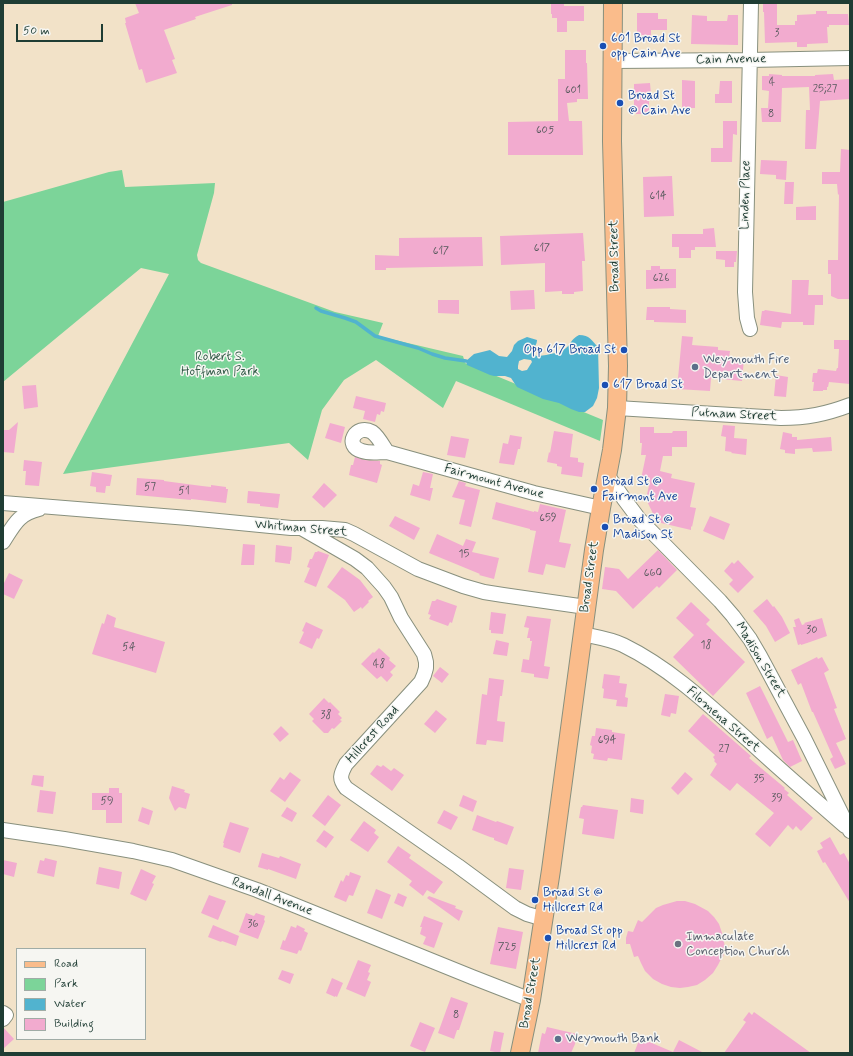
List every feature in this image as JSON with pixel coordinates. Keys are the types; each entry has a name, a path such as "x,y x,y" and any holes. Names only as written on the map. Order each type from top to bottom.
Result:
{"main road":[{"name":"Broad Street","path":"520,1053 531,1000 544,919 600,508 608,476 615,434 617,408 617,360 612,140 613,3"}],"street":[{"name":"Linden Place","path":"750,329 747,318 745,292 751,3"},
{"name":"Cain Avenue","path":"612,61 850,58"},
{"name":"Putnam Street","path":"617,408 797,418 833,412 850,405"},
{"name":"Fairmount Avenue","path":"387,452 534,493 600,508"},
{"name":"Madison Street","path":"608,476 640,519 733,616 750,639 797,726 850,830"},
{"name":"Whitman Street","path":"3,503 302,528 345,530 418,569 470,588 502,596 586,607"},
{"path":"3,542 17,521 24,514 48,507"},
{"name":"Hillcrest Road","path":"302,528 355,559 375,576 391,597 401,618 421,648 426,662 426,668 421,682 346,764 342,773 342,782 346,788 458,866 504,901 527,914 544,919"},
{"name":"Filomena Street","path":"582,634 611,640 622,645 672,675 850,830"},
{"name":"Randall Avenue","path":"3,830 133,851 172,860 257,890 531,1000"},
{"path":"3,1013 6,1016 3,1019"}],"green space":[{"name":"Robert S. Hoffman Park","path":"122,170 125,187 215,183 214,193 197,255 198,260 201,263 335,312 383,323 378,336 463,356 465,363 603,420 600,441 456,381 443,408 376,360 344,380 322,410 308,460 289,443 63,474 169,274 141,268 3,382 3,202 109,172"}],"water":[{"path":"583,335 588,337 598,347 599,388 597,398 593,406 585,412 579,412 559,403 543,399 517,387 511,378 490,375 467,365 466,361 474,354 490,350 499,356 507,357 518,341 527,337 537,340 533,351 535,355 548,355 564,349 576,337","holes":["524,359 531,360 532,362 527,370 522,371 518,369 519,361"]}],"building":[{"path":"135,3 232,3 232,5 195,17 196,19 164,30 175,59 172,60 177,73 146,83 142,69 139,70 125,23 125,18 139,13"},
{"path":"551,3 564,3 564,6 584,6 584,21 567,21 567,32 557,32 557,18 552,18"},
{"path":"763,3 777,3 777,25 795,25 797,15 816,14 816,11 827,11 827,14 848,14 849,25 829,25 829,27 827,27 828,43 807,44 807,47 797,47 797,42 765,43"},
{"path":"637,13 658,13 658,19 667,19 667,30 651,30 651,36 637,35"},
{"path":"692,15 707,16 707,21 727,21 728,15 738,15 738,45 691,44"},
{"path":"565,50 586,50 588,99 577,99 577,102 567,103 569,121 582,121 583,155 508,155 508,122 558,121 558,79 565,79"},
{"path":"769,74 782,76 815,76 833,74 834,80 850,79 850,99 820,101 816,149 805,149 806,110 810,110 809,87 782,88 781,122 762,122 761,108 768,108 769,91 762,90 762,76 769,76"},
{"path":"682,80 695,81 695,108 682,108"},
{"path":"720,81 732,81 732,103 715,103 715,94 719,94"},
{"path":"650,83 651,94 649,94 649,114 636,114 636,107 634,107 634,84"},
{"path":"723,121 737,121 737,135 733,134 732,162 711,162 711,148 723,148"},
{"path":"841,149 850,150 850,299 838,299 831,296 831,274 828,274 828,260 838,260 839,194 838,195 837,184 822,184 822,172 840,172"},
{"path":"761,160 787,161 786,180 776,179 776,175 760,174"},
{"path":"672,176 674,216 644,217 643,177"},
{"path":"785,182 794,182 793,204 784,204"},
{"path":"816,206 816,220 796,220 796,207"},
{"path":"714,228 716,247 695,247 695,250 691,250 691,258 679,258 679,247 672,247 672,234 703,234 703,229"},
{"path":"583,233 585,261 582,261 583,291 574,292 574,294 562,294 562,291 545,292 545,263 501,265 500,236"},
{"path":"482,237 483,266 386,268 386,270 375,270 375,255 399,256 399,238"},
{"path":"716,251 737,251 734,267 725,267 725,260 716,259"},
{"path":"651,266 660,266 660,269 676,269 676,288 646,289 646,270 651,270"},
{"path":"792,280 809,280 808,295 823,295 823,305 815,305 814,325 803,325 803,322 782,322 781,328 760,325 762,311 765,310 791,314"},
{"path":"534,290 535,309 511,310 510,291"},
{"path":"438,300 459,300 459,314 438,313"},
{"path":"647,307 670,307 670,309 686,310 686,323 654,322 654,320 646,320"},
{"path":"682,336 693,337 692,345 718,347 718,350 730,351 729,358 744,359 742,381 711,378 710,391 677,389"},
{"path":"834,340 850,340 850,384 829,382 827,390 813,391 813,373 817,373 818,369 836,371 838,368 839,349 834,349"},
{"path":"776,375 788,377 786,397 774,396"},
{"path":"36,385 38,407 24,409 22,386"},
{"path":"356,396 386,403 384,412 381,411 380,415 377,414 375,422 363,419 365,411 353,408"},
{"path":"18,422 14,453 3,452 3,430 9,430"},
{"path":"330,423 345,427 341,443 325,438"},
{"path":"723,425 735,426 734,438 747,439 746,455 725,451 726,437 721,436"},
{"path":"640,427 654,427 654,433 687,431 687,447 672,447 672,456 663,456 660,471 672,474 671,478 695,483 690,507 696,508 691,530 657,522 646,499 650,481 641,479 646,455 641,455 642,443 640,443"},
{"path":"554,431 573,434 570,457 578,458 578,462 584,463 582,477 561,474 562,467 557,466 557,464 547,462"},
{"path":"783,432 792,434 792,437 797,437 797,440 831,437 832,451 813,452 812,448 795,449 795,454 785,453 785,450 780,449"},
{"path":"510,435 522,437 520,449 518,449 514,465 499,463 503,443 508,444"},
{"path":"451,436 469,439 465,458 447,455"},
{"path":"355,457 364,460 380,461 380,464 382,465 377,483 349,475 351,465 353,465"},
{"path":"24,460 42,462 39,486 25,485 26,471 23,471"},
{"path":"92,472 112,475 110,486 106,486 105,493 96,492 96,487 90,486"},
{"path":"423,472 433,474 430,488 433,488 430,501 410,495 413,484 419,486"},
{"path":"137,478 164,480 211,487 211,485 226,487 226,489 228,489 226,503 136,495"},
{"path":"459,481 466,483 465,486 480,490 471,527 459,524 465,500 452,497"},
{"path":"324,483 337,495 324,508 312,497"},
{"path":"248,491 280,494 278,508 247,503"},
{"path":"496,502 534,512 538,512 540,504 566,510 559,542 571,544 565,568 546,564 543,575 528,572 536,531 492,519"},
{"path":"395,516 420,528 414,540 389,526"},
{"path":"710,516 730,524 724,540 703,531"},
{"path":"437,534 463,546 466,539 476,542 472,552 499,558 494,579 479,575 480,574 429,553"},
{"path":"243,544 255,545 254,565 241,565"},
{"path":"276,545 292,547 290,564 275,562"},
{"path":"658,550 677,570 659,588 657,586 633,609 616,591 602,589 605,567 619,569 628,579"},
{"path":"318,551 329,555 316,587 304,582 310,568 307,567 310,559 312,559 315,552"},
{"path":"738,560 754,577 738,593 729,584 733,580 724,571 732,562 734,564"},
{"path":"342,567 360,580 373,597 362,609 361,607 354,612 345,600 327,587"},
{"path":"9,573 23,580 14,599 3,594 3,585"},
{"path":"437,599 457,606 452,623 450,622 448,626 429,619 431,615 428,614 432,601"},
{"path":"767,599 782,617 790,633 775,642 766,626 753,611"},
{"path":"691,602 710,620 706,624 745,662 713,696 673,657 694,635 676,618"},
{"path":"491,612 506,614 503,634 491,633 491,630 489,630"},
{"path":"107,614 116,618 114,627 165,642 156,673 92,654 102,623 104,624"},
{"path":"527,616 551,619 544,666 550,667 548,679 534,677 534,674 521,672 523,659 529,660 532,641 530,641 530,638 527,638 529,628 524,627"},
{"path":"799,618 802,625 805,624 804,623 822,618 827,636 798,645 793,627 796,627 794,620"},
{"path":"306,622 323,630 312,649 299,643 304,632 302,631"},
{"path":"496,640 509,643 507,656 493,654"},
{"path":"379,648 396,666 390,672 393,675 387,682 381,676 377,679 361,664"},
{"path":"817,657 818,659 822,657 829,670 824,673 837,708 834,709 846,739 836,743 846,764 835,769 830,759 833,757 812,712 801,683 798,685 791,670"},
{"path":"440,667 449,674 442,683 433,676"},
{"path":"604,674 620,676 619,683 627,684 625,697 628,698 627,707 616,706 617,700 603,698 604,689 602,688"},
{"path":"489,678 504,680 502,696 500,696 497,721 505,722 503,742 487,740 486,745 476,744 482,694 487,695"},
{"path":"760,686 788,742 793,740 802,761 790,767 783,760 772,736 767,739 746,693"},
{"path":"665,694 679,696 676,714 671,713 670,717 661,715"},
{"path":"324,698 340,712 338,714 342,718 340,720 342,721 328,733 324,733 312,721 314,719 309,714"},
{"path":"436,710 447,719 435,733 424,724"},
{"path":"703,714 751,756 749,758 785,788 784,789 789,793 787,795 813,818 801,831 796,826 793,830 788,825 770,847 755,834 774,813 737,783 730,791 710,775 717,764 713,757 715,755 688,731"},
{"path":"281,726 289,734 280,742 273,734"},
{"path":"596,728 612,730 612,732 625,734 622,760 608,758 607,761 593,759 594,754 591,753 592,746 590,745 592,736 595,736"},
{"path":"377,765 381,767 383,765 391,771 394,768 404,775 392,791 370,774"},
{"path":"290,772 301,780 285,802 270,791 280,777 284,780"},
{"path":"685,772 693,779 678,795 671,788"},
{"path":"33,775 44,776 43,787 31,785"},
{"path":"172,786 185,790 184,792 190,794 186,809 179,807 175,811 169,798"},
{"path":"109,788 119,788 119,793 122,793 122,823 106,823 106,810 92,810 92,793 109,793"},
{"path":"40,790 56,792 53,814 37,812"},
{"path":"328,795 341,805 325,826 312,816"},
{"path":"463,795 477,801 473,812 459,806"},
{"path":"631,798 644,800 643,814 630,812"},
{"path":"583,805 618,810 614,839 582,834 584,819 579,818 581,807"},
{"path":"142,807 153,811 149,825 138,821"},
{"path":"287,807 297,813 292,822 281,816"},
{"path":"444,810 458,817 451,830 437,823"},
{"path":"477,815 514,827 507,845 494,840 494,838 472,830"},
{"path":"364,821 376,830 374,833 379,837 368,852 350,840"},
{"path":"230,822 249,828 240,853 223,847"},
{"path":"324,830 334,837 326,848 316,841"},
{"path":"830,837 840,855 844,853 850,864 850,903 825,862 823,863 817,851 823,848 820,843"},
{"path":"398,846 411,855 409,858 443,882 434,894 427,890 423,896 409,885 412,881 387,862"},
{"path":"262,853 279,858 280,856 301,864 296,879 258,867"},
{"path":"45,858 57,861 54,877 37,873 40,860 44,861"},
{"path":"3,860 17,863 14,877 3,874"},
{"path":"99,867 122,872 119,889 96,884"},
{"path":"509,868 524,870 521,890 506,888"},
{"path":"141,869 156,876 146,901 130,894"},
{"path":"350,872 361,876 353,896 349,895 346,902 334,897 341,880 343,882 346,875 349,876"},
{"path":"376,889 391,895 382,919 367,913"},
{"path":"398,893 407,897 403,907 394,903"},
{"path":"209,895 226,901 218,920 201,913"},
{"path":"429,896 456,906 455,908 463,911 459,921 427,898"},
{"name":"Immaculate Conception Church","path":"677,901 685,901 695,904 708,911 719,924 725,947 723,957 713,973 697,985 680,988 662,984 653,979 645,971 638,956 634,957 630,944 626,944 628,931 633,932 638,920 642,922 656,908"},
{"path":"246,913 254,916 256,913 265,916 265,921 258,939 239,932"},
{"path":"424,916 443,923 434,948 423,944 426,937 420,934 422,927 420,927"},
{"path":"213,925 239,936 236,946 208,937"},
{"path":"297,925 305,929 304,931 308,933 301,951 299,950 297,954 280,949 291,926 296,928"},
{"path":"498,927 523,932 516,969 490,964"},
{"path":"358,960 371,965 367,980 371,982 365,997 346,989"},
{"path":"282,970 294,974 290,984 278,979"},
{"path":"332,978 343,983 337,997 326,993"},
{"path":"451,997 468,1003 459,1030 457,1030 454,1039 438,1033"},
{"path":"749,1012 752,1015 754,1012 811,1053 724,1053 746,1022 743,1020"},
{"path":"420,1022 435,1028 425,1052 410,1046"},
{"path":"3,1027 14,1039 3,1049"},
{"name":"Weymouth Bank","path":"547,1027 577,1034 571,1053 538,1053 542,1033 545,1034"},
{"path":"494,1031 504,1033 500,1053 490,1051"},
{"path":"640,1038 673,1052 679,1040 704,1053 634,1053"}],"waterway":[{"path":"316,308 356,322 375,336 418,348 445,358 466,361"}],"place":[{"name":"601 Broad St opp Cain Ave","path":"603,46"},
{"name":"Broad St @ Cain Ave","path":"620,103"},
{"name":"Opp 617 Broad St","path":"624,350"},
{"name":"Weymouth Fire Department","path":"695,367"},
{"name":"617 Broad St","path":"605,385"},
{"name":"Broad St @ Fairmont Ave","path":"594,489"},
{"name":"Broad St @ Madison St","path":"605,527"},
{"name":"Broad St @ Hillcrest Rd","path":"535,900"},
{"name":"Broad St opp Hillcrest Rd","path":"548,938"},
{"name":"Immaculate Conception Church","path":"678,944"},
{"name":"Weymouth Bank","path":"558,1039"}]}
